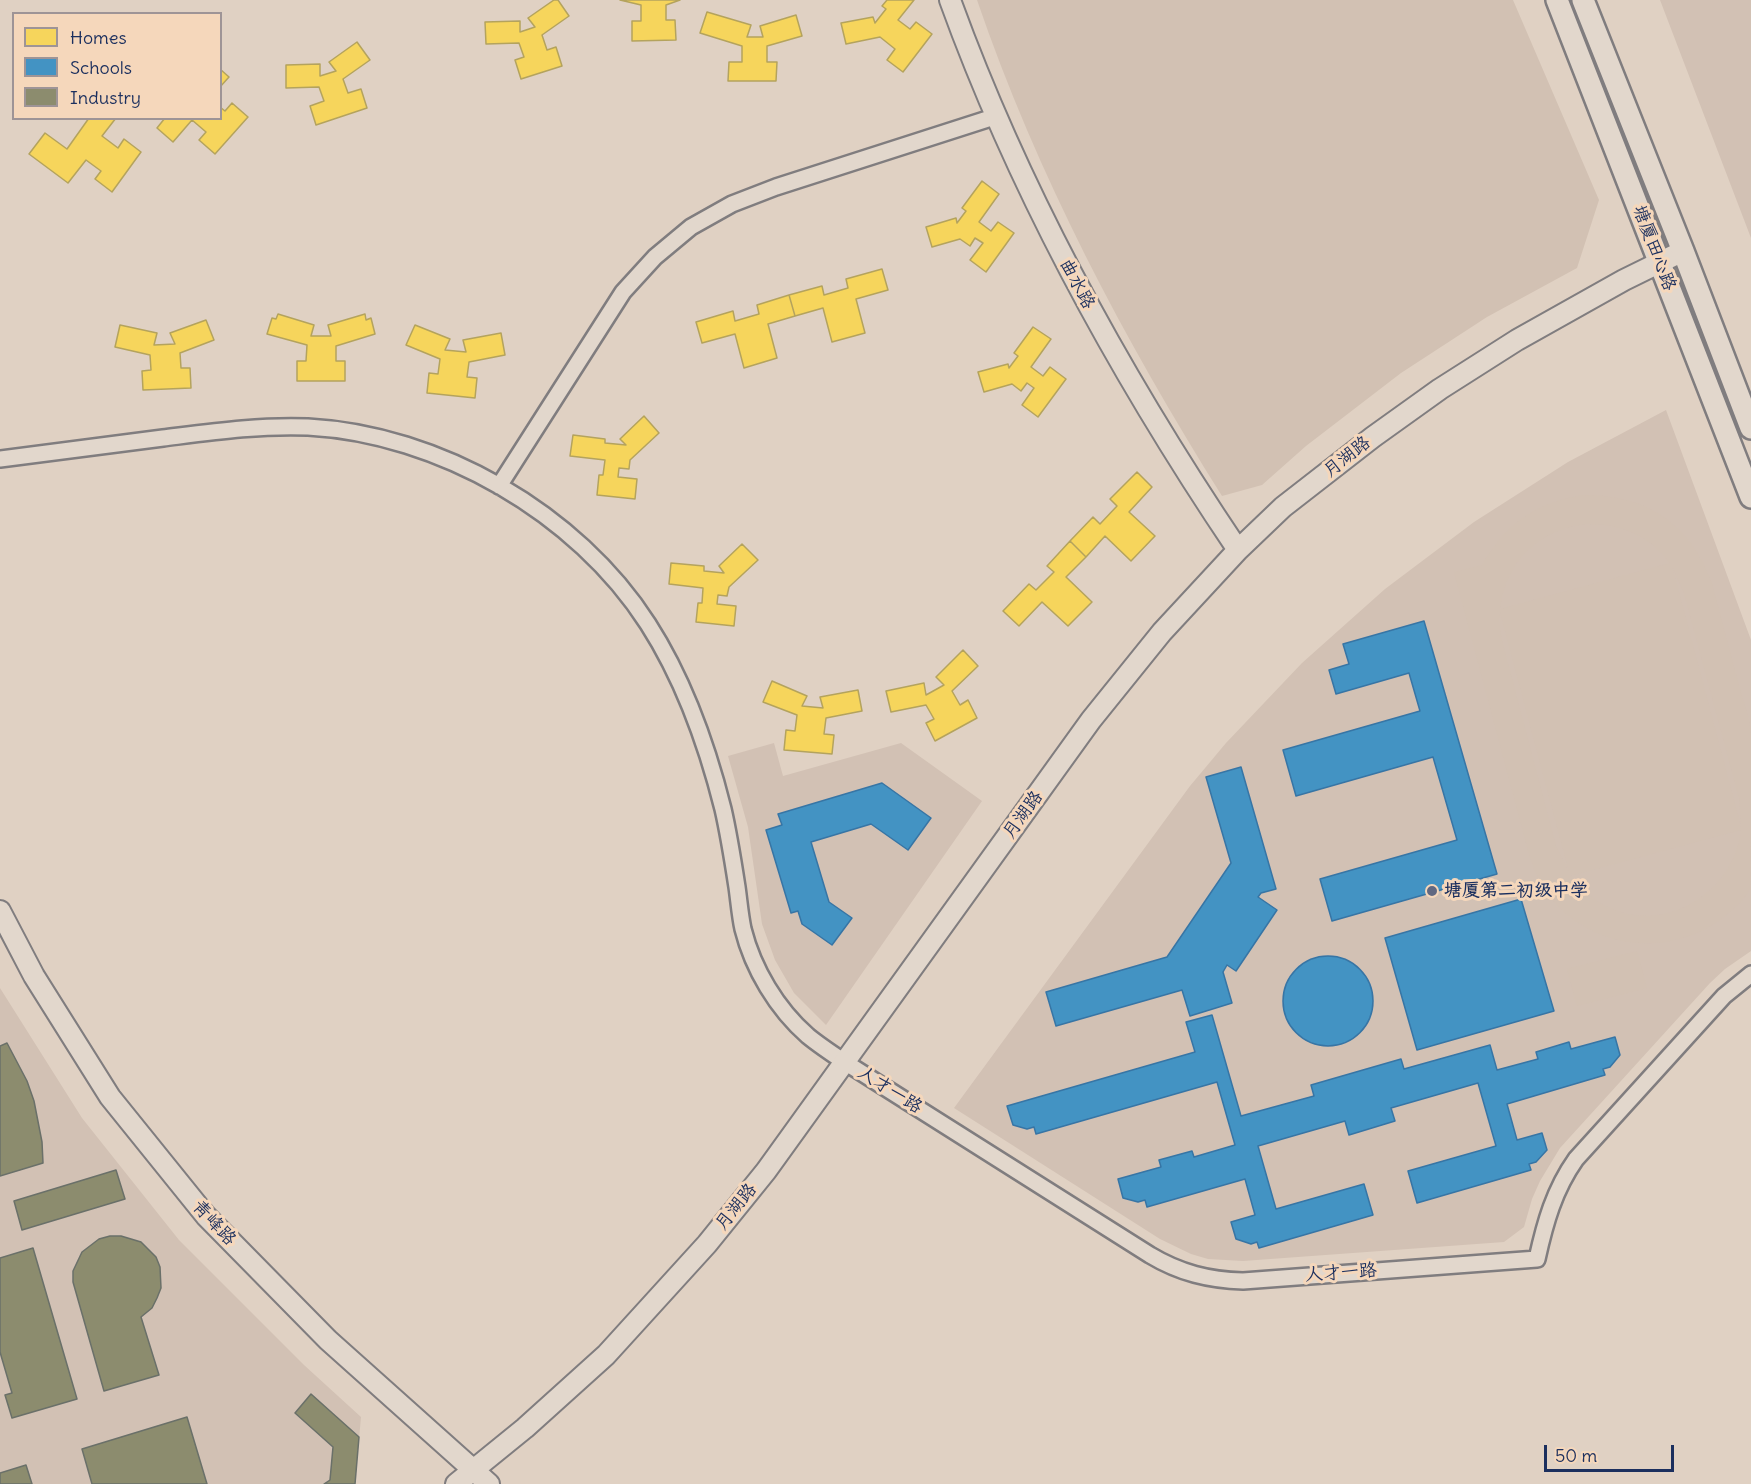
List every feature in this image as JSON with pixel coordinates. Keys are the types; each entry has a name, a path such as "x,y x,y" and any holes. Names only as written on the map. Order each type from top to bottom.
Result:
{"main road":[{"name":"塘厦田心路","path":"1557,0 1751,497"},
{"name":"塘厦田心路","path":"1583,0 1751,428"}],"street":[{"name":"曲水路","path":"950,0 997,116 1042,217 1114,354 1165,439 1238,550"},
{"path":"499,486 623,292 655,257 691,227 732,204 776,187 997,116"},
{"name":"月湖路","path":"456,1484 525,1428 606,1355 707,1244 765,1170 1091,720 1162,632 1238,550 1283,507 1373,437 1440,389 1517,340 1660,261 1683,251"},
{"path":"0,459 253,427 310,428 368,435 423,451 476,473 526,502 572,537 612,577 647,623 676,673 715,778 729,831 743,928 757,968 779,1005 808,1036 843,1061"},
{"name":"青峰路","path":"0,911 34,976 110,1097 206,1216 328,1340 489,1484"},
{"name":"人才一路","path":"843,1061 1150,1255 1185,1273 1214,1279 1243,1281 1537,1259 1551,1205 1566,1174 1576,1160 1718,1003 1751,974"}],"shaded area":[{"path":"977,0 1513,0 1599,200 1577,268 1487,317 1401,373 1306,446 1262,485 1222,496 1151,377 1085,255 1027,129"},
{"path":"1660,0 1751,0 1751,238"},
{"name":"塘厦第二初级中学","path":"1666,410 1751,640 1751,951 1725,969 1710,983 1560,1148 1540,1181 1524,1227 1504,1242 1243,1261 1208,1259 1191,1254 1160,1239 954,1108 1190,786 1226,743 1302,663 1385,589 1474,522 1568,462"},
{"path":"1583,495 1627,500 1663,517 1692,544 1712,584 1748,716 1751,734 1750,888 1739,904 1711,926 1690,936 1667,942 1622,941 1600,934 1580,924 1561,909 1546,891 1529,854 1454,572 1482,565 1502,537 1524,517 1550,503","holes":["1598,524 1622,529 1653,545 1670,563 1500,609 1503,592 1517,562 1539,541 1568,528","1672,566 1684,593 1739,798 1741,827","1500,612 1569,873 1556,846 1499,625","1741,830 1736,853 1725,873 1711,890 1693,903 1672,912 1651,916 1628,914 1601,903 1570,876"]},
{"path":"774,743 783,776 901,743 982,801 826,1025 794,993 775,960 762,924 748,827 728,756"},
{"path":"1637,951 1647,988 1577,1006 1567,969"},
{"path":"0,988 82,1118 179,1240 304,1365 361,1417 355,1484 0,1484"}],"building: Homes":[{"path":"554,0 558,0 569,16 542,35 547,50 556,47 562,66 521,79 515,60 524,57 519,43 486,44 485,22 520,21 520,32 535,27 528,18"},
{"path":"620,0 680,0 666,5 666,20 675,20 676,40 632,41 632,21 641,21 641,5"},
{"path":"887,0 914,0 898,20 910,29 916,22 932,34 903,72 887,60 895,49 880,37 846,44 841,23 873,17 875,23 886,9 882,6"},
{"path":"707,12 751,25 747,37 763,37 760,26 796,15 802,36 767,46 767,62 777,62 776,81 728,81 729,62 742,62 742,46 700,33"},
{"path":"357,42 370,60 343,79 348,93 361,89 367,108 316,125 310,106 324,101 319,87 286,88 286,65 320,64 320,76 336,71 329,62"},
{"path":"222,71 229,77 222,85"},
{"path":"232,103 248,117 215,154 199,140 206,132 192,120 222,120 222,109 225,111"},
{"path":"88,120 114,120 102,136 118,148 124,139 141,152 112,192 95,179 101,171 86,160 68,183 29,154 45,133 67,149"},
{"path":"163,120 192,120 173,142 157,128"},
{"path":"982,181 999,194 979,222 991,231 998,222 1014,233 986,272 970,260 983,243 975,238 970,246 960,239 932,247 926,227 956,218 957,223 966,211 962,208"},
{"path":"882,269 888,290 856,299 865,333 832,342 823,308 795,316 789,295 822,286 824,295 848,288 846,279"},
{"path":"789,295 795,316 768,324 777,358 744,368 735,334 702,343 696,322 733,311 735,321 759,314 757,305"},
{"path":"278,314 314,325 311,336 331,336 328,325 365,314 366,320 371,318 375,334 336,346 336,361 345,361 345,381 297,381 297,361 306,361 307,345 267,334 272,318 276,319"},
{"path":"206,320 214,340 180,353 181,368 190,368 191,388 143,390 142,371 151,370 150,355 115,347 120,325 157,333 154,345 175,344 170,333"},
{"path":"415,325 450,339 445,350 466,352 463,340 501,333 505,355 469,362 467,377 477,378 475,398 427,393 429,373 438,374 440,359 406,345"},
{"path":"1033,327 1051,339 1031,367 1043,376 1050,367 1066,379 1038,417 1022,405 1034,388 1027,383 1021,391 1012,384 984,392 978,372 1008,364 1009,368 1018,356 1014,353"},
{"path":"644,416 659,433 630,460 629,469 619,468 618,477 637,479 635,499 597,495 599,475 603,475 605,460 570,456 573,435 605,439 605,443 626,445 620,439"},
{"path":"1137,472 1152,487 1129,512 1155,536 1131,561 1105,536 1086,557 1070,541 1093,517 1100,524 1117,506 1110,499"},
{"path":"1070,541 1086,557 1066,577 1092,602 1068,626 1042,602 1019,626 1003,611 1029,584 1036,590 1054,572 1047,566"},
{"path":"742,544 758,560 729,587 727,596 718,595 717,604 736,606 734,626 696,622 698,603 702,603 703,588 669,584 671,563 704,566 704,571 724,573 719,566"},
{"path":"963,650 978,666 952,691 960,705 968,700 977,718 935,741 926,723 934,719 926,705 891,712 886,691 924,683 926,695 944,685 936,677"},
{"path":"772,681 807,696 802,706 823,708 820,697 858,690 862,711 826,718 824,734 834,735 832,754 784,750 786,730 795,731 797,715 763,702"}],"building: Schools":[{"path":"1424,621 1497,874 1332,921 1320,879 1457,840 1433,757 1296,796 1283,750 1420,711 1409,673 1336,694 1329,670 1349,664 1343,644"},
{"path":"1241,767 1276,889 1261,893 1258,897 1277,910 1236,971 1227,965 1223,972 1232,1003 1190,1016 1182,990 1056,1026 1046,992 1167,957 1231,863 1206,777"},
{"path":"882,783 931,818 908,850 871,824 811,842 829,902 852,918 832,945 802,924 798,911 791,913 766,830 782,825 778,814"},
{"path":"1521,899 1554,1011 1417,1050 1385,938"},
{"path":"1328,956 1345,959 1360,969 1370,984 1373,1001 1370,1018 1360,1033 1345,1043 1328,1046 1311,1043 1296,1033 1286,1018 1283,1001 1286,984 1296,969 1311,959"},
{"path":"1212,1015 1241,1116 1314,1096 1311,1085 1401,1059 1404,1069 1490,1045 1497,1070 1538,1059 1536,1052 1569,1042 1571,1049 1615,1037 1620,1055 1610,1067 1603,1069 1605,1075 1507,1104 1517,1140 1542,1133 1547,1150 1536,1162 1529,1164 1531,1170 1417,1203 1408,1171 1496,1146 1478,1083 1391,1108 1395,1121 1349,1135 1345,1121 1258,1146 1276,1209 1364,1184 1373,1215 1259,1248 1257,1242 1251,1244 1236,1239 1231,1222 1255,1215 1245,1179 1147,1207 1145,1200 1138,1202 1123,1198 1118,1179 1161,1167 1159,1160 1192,1151 1194,1157 1235,1145 1217,1082 1036,1134 1034,1127 1027,1129 1013,1125 1007,1106 1195,1052 1186,1022"}],"building: Industry":[{"path":"7,1043 27,1081 34,1101 42,1142 43,1163 0,1176 0,1046"},
{"path":"116,1170 125,1199 22,1230 14,1201"},
{"path":"121,1236 141,1242 156,1257 160,1267 161,1288 152,1308 141,1317 159,1375 104,1391 73,1282 73,1271 82,1252 99,1239"},
{"path":"33,1248 77,1399 12,1418 5,1395 12,1393 0,1352 0,1258"},
{"path":"311,1394 359,1437 355,1484 324,1484 330,1480 333,1447 295,1413"},
{"path":"187,1417 207,1484 92,1484 82,1449"},
{"path":"26,1465 32,1484 0,1484 0,1473"}],"place":[{"name":"塘厦第二初级中学","path":"1432,891"}]}
